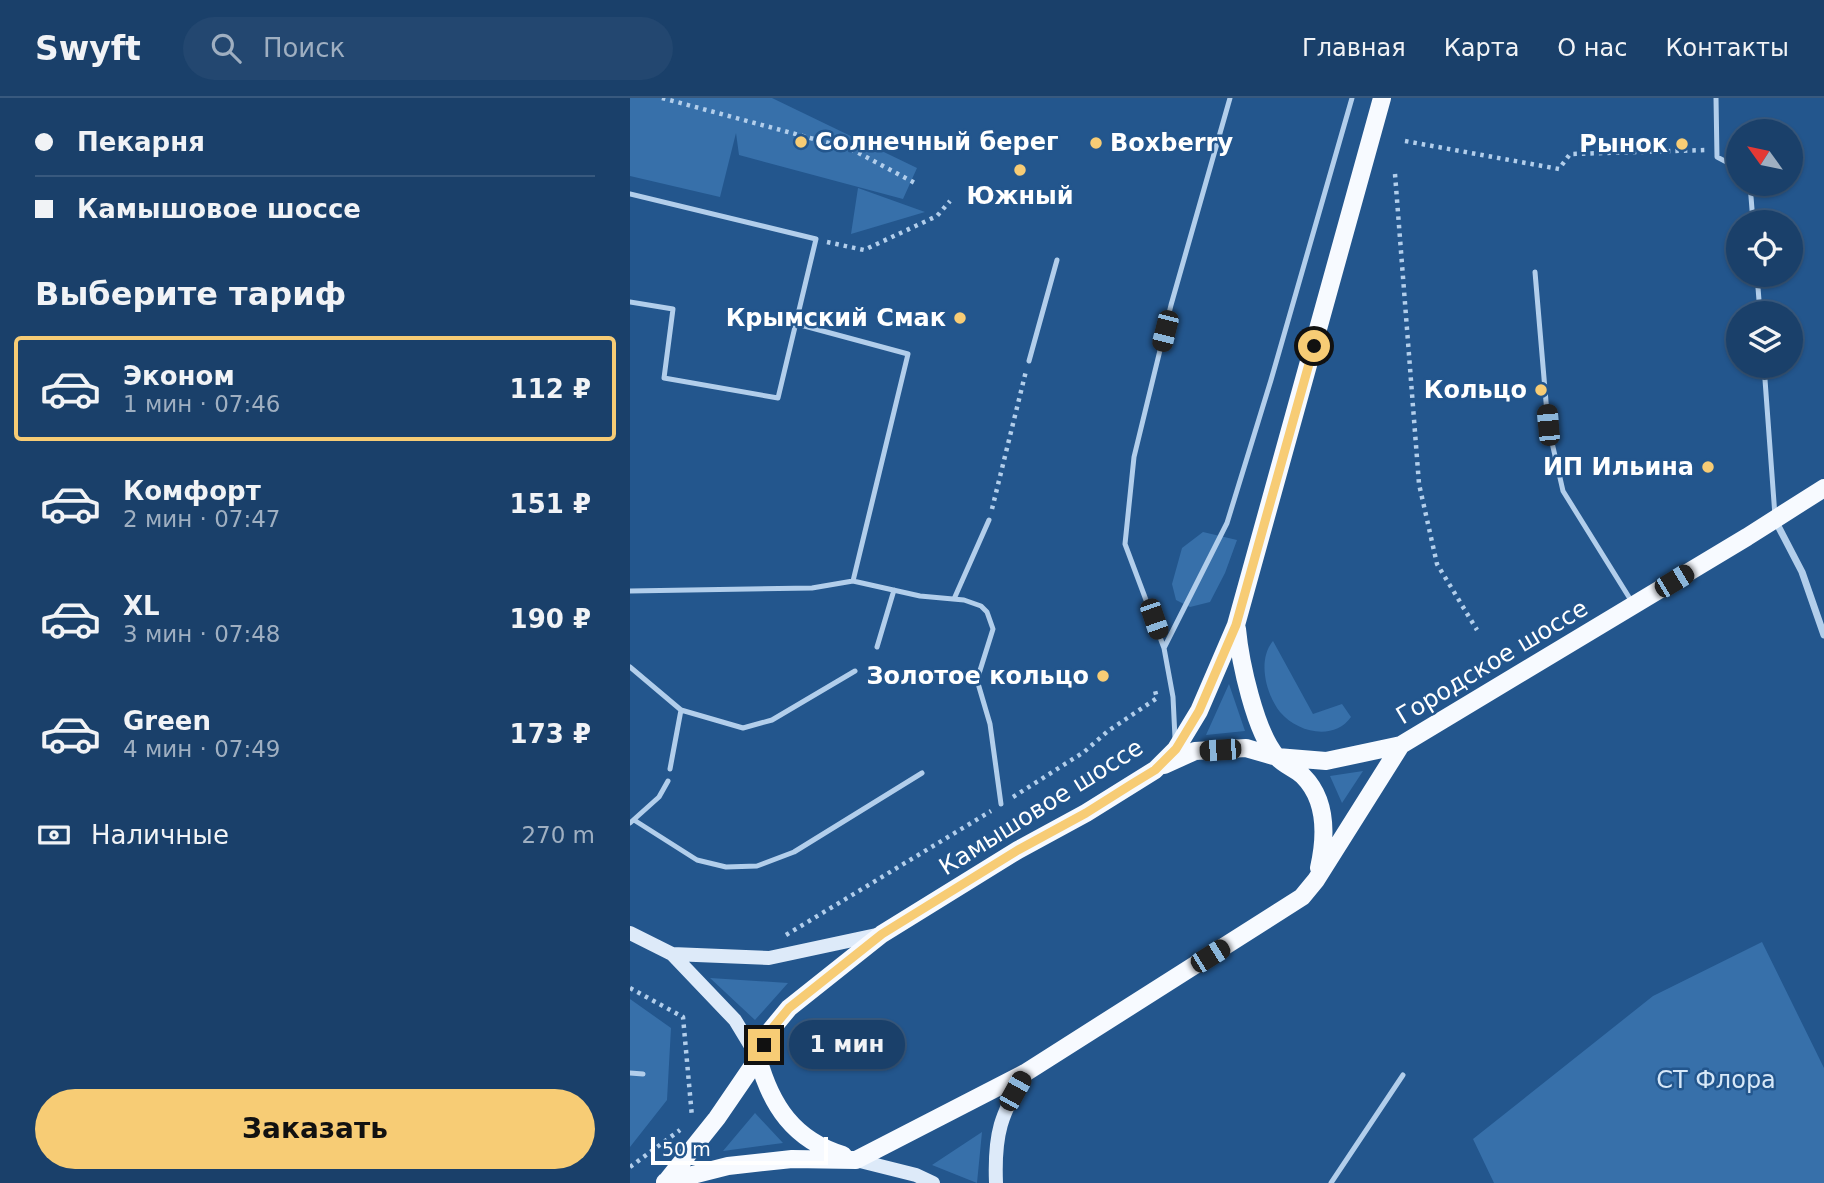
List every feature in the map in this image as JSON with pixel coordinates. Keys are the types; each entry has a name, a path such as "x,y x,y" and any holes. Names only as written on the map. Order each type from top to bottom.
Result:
{"main road":[{"name":"Камышовое шоссе","path":"665,1183 717,1118 758,1058 770,1031 789,1008 882,934 1155,770 1176,749 1199,711 1236,625 1382,98"},
{"name":"Городское шоссе","path":"1155,770 1195,751 1246,748 1277,757 1326,761 1401,745 1824,488"},
{"path":"1236,625 1240,658 1262,729 1277,757 1304,776 1318,800 1324,825 1323,851 1316,880"},
{"path":"665,1183 740,1164 792,1158 856,1160 1025,1073 1303,897 1401,745"},
{"path":"630,933 672,954 735,1020 758,1058 766,1087 781,1113 802,1135 827,1151 933,1183"},
{"path":"672,954 769,958 882,934"},
{"path":"996,1183 995,1148 1005,1108 1025,1073"}],"street":[{"path":"1775,519 1802,572 1824,635"}],"lane":[{"path":"1176,749 1173,697 1164,648 1125,544 1134,457 1171,305 1230,98"},
{"path":"1164,648 1227,523 1352,98"},
{"path":"1716,98 1717,157 1726,162"},
{"path":"630,194 816,239 778,398 664,378 673,309 630,302"},
{"path":"1029,361 1057,260"},
{"path":"1535,272 1548,425 1563,491 1634,605"},
{"path":"797,324 908,354 853,581"},
{"path":"1764,378 1775,519"},
{"path":"954,599 989,520"},
{"path":"630,591 812,588 853,581 920,596 973,602 981,606 991,620 993,629 977,680 990,724 1001,804"},
{"path":"877,647 894,590"},
{"path":"630,667 681,710 743,728 772,720 855,671"},
{"path":"670,769 681,710"},
{"path":"668,781 659,797 632,822 697,860 726,867 757,866 794,852 922,773"},
{"path":"630,1073 643,1074"},
{"path":"1331,1183 1403,1075"}],"path":[{"path":"663,98 851,149 915,183"},
{"path":"1405,141 1559,169 1570,154 1717,150"},
{"path":"1395,174 1419,484 1437,564 1477,630"},
{"path":"816,239 864,250 937,216 950,201"},
{"path":"989,520 1029,361"},
{"path":"769,958 770,944 1084,752 1108,731 1157,698 1154,687"},
{"path":"630,988 683,1017 692,1120"},
{"path":"630,1167 682,1128"}],"green space":[{"name":"Солнечный берег","path":"630,98 772,98 917,168 903,199 739,155 736,133 720,197 630,176"},
{"path":"858,188 925,212 851,234"},
{"path":"1203,532 1237,540 1225,573 1210,602 1190,607 1176,600 1172,584 1182,548"},
{"path":"1273,641 1313,714 1342,704 1351,717 1344,725 1326,732 1306,729 1296,725 1280,712 1267,687 1264,667 1268,649"},
{"path":"1229,684 1245,731 1206,735"},
{"path":"1363,771 1342,803 1330,776"},
{"name":"СТ Флора","path":"1762,942 1824,1068 1824,1183 1494,1183 1473,1139 1653,996"},
{"path":"710,978 788,983 755,1020"},
{"path":"630,999 671,1028 667,1100 630,1147"},
{"path":"755,1113 783,1143 723,1151"},
{"path":"982,1132 977,1183 932,1165"}],"place":[{"name":"Солнечный берег","path":"801,142"},
{"name":"Boxberry","path":"1096,143"},
{"name":"Рынок","path":"1682,144"},
{"name":"Южный","path":"1020,170"},
{"name":"Крымский Смак","path":"960,318"},
{"name":"Кольцо","path":"1541,390"},
{"name":"ИП Ильина","path":"1708,467"},
{"name":"Золотое кольцо","path":"1103,676"}],"route":[{"path":"764,1045 770,1031 789,1008 882,934 1155,770 1176,749 1199,711 1236,625 1314,346"}]}
